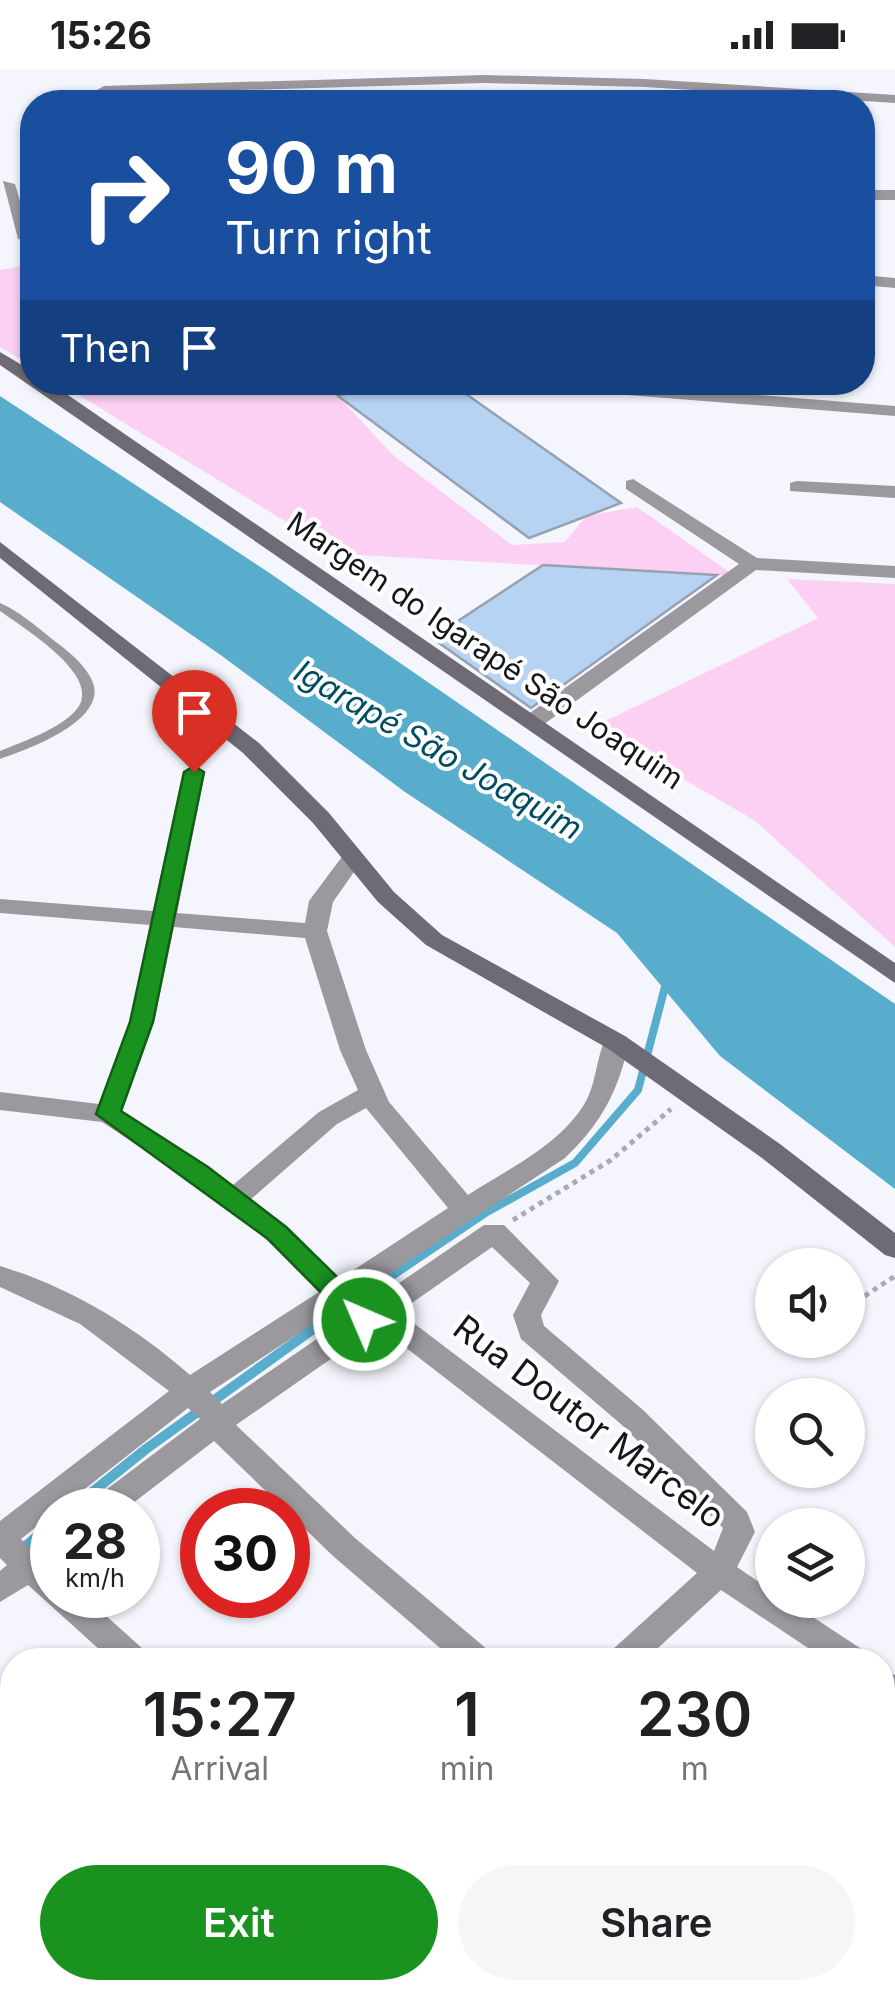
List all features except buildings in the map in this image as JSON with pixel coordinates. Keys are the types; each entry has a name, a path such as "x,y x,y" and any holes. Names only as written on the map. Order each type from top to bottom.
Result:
{"street":[{"path":"104,90 110,73"},
{"path":"207,90 434,80 671,84 761,90"},
{"path":"433,90 434,80"},
{"path":"308,90 312,84"},
{"path":"670,90 671,84"},
{"path":"4,183 20,228"},
{"name":"Margem do Igarapé São Joaquim","path":"55,395 380,622 535,720 895,975"},
{"path":"697,395 895,410"},
{"path":"633,486 752,564 895,572"},
{"path":"797,487 895,492"},
{"path":"0,548 251,748 320,818 352,859 434,940 616,1042 688,1090 895,1248"},
{"path":"535,720 752,564"},
{"path":"108,1114 142,1022 194,772"},
{"path":"352,859 321,902 315,931 370,1094 467,1212"},
{"path":"0,906 315,931"},
{"path":"125,1488 206,1409 356,1308 467,1212 556,1151 591,1120 608,1086 616,1042"},
{"path":"234,1199 328,1118 370,1094"},
{"name":"Rua Doutor Marcelo","path":"0,1101 108,1114 234,1199 277,1233 356,1308 719,1572 834,1648"},
{"path":"0,1589 23,1555 206,1409 356,1308 494,1232 546,1282 527,1314 531,1330 632,1418 736,1521 740,1539 719,1572 635,1648"},
{"path":"0,1276 52,1295 99,1322 206,1409 344,1548 463,1648"},
{"path":"87,1618 119,1648"}],"lane":[{"path":"0,606 60,649 82,670 90,688 86,707 69,727 0,755"}],"path":[{"path":"494,1232 611,1160 656,1124 688,1090"},
{"path":"865,1296 895,1276"}],"shaded area":[{"path":"20,266 20,359 0,347 0,270"},
{"path":"79,395 340,395 393,455 512,545 565,542 586,516 637,507 735,576 339,554"},
{"path":"787,579 895,584 895,947 754,820 593,727 818,618"}],"water":[{"name":"Igarapé São Joaquim","path":"0,396 268,572 895,1004 895,1189 720,1056 617,933 405,792 222,656 0,502"}],"waterway":[{"path":"312,1330 487,1212 575,1163 638,1090 666,983"},
{"path":"97,1488 316,1327"},
{"path":"23,1548 30,1542"}],"route":[{"path":"194,772 142,1022 108,1114 199,1173 277,1233 364,1320"}]}
